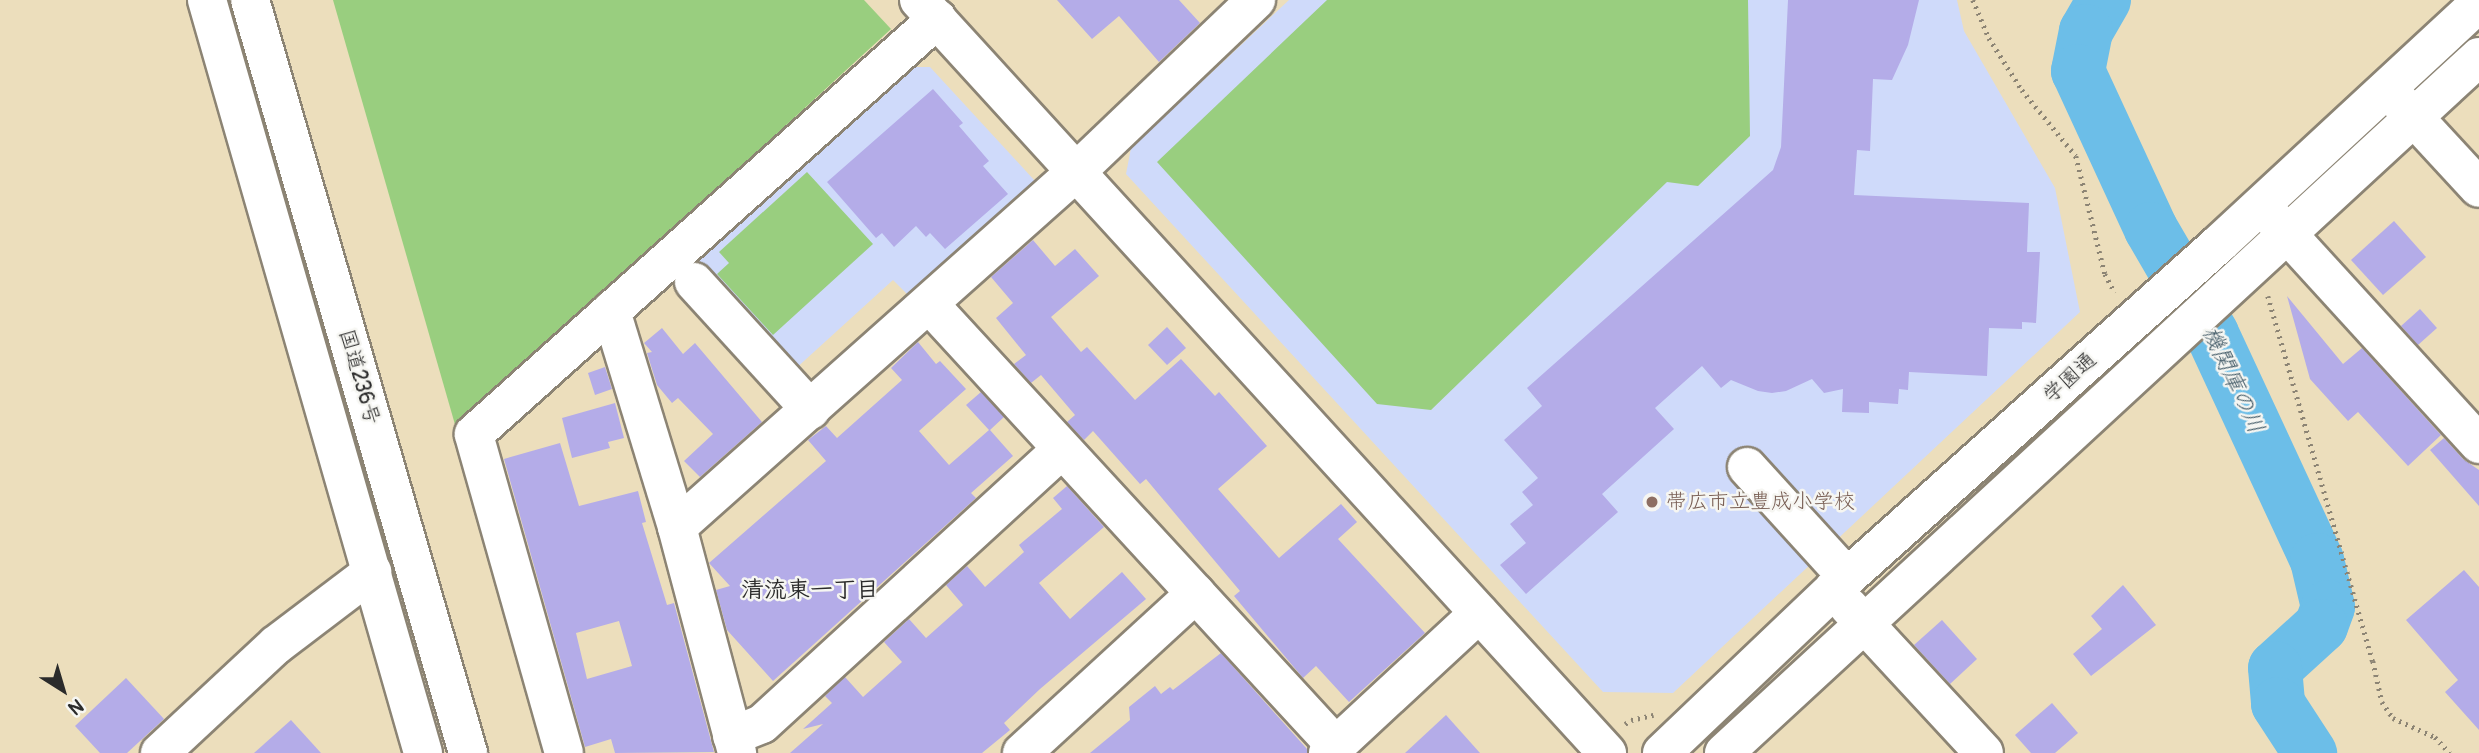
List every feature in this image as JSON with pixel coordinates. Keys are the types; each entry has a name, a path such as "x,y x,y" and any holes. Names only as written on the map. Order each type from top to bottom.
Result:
{"main road":[{"name":"国道236号","path":"207,0 423,753"},
{"name":"国道236号","path":"250,0 468,753"},
{"name":"学園通","path":"1662,753 2130,303 2220,243 2479,3"},
{"path":"677,527 930,305 1076,172 1244,4"},
{"path":"564,753 474,434 611,311 928,10 1607,753"},
{"name":"学園通","path":"1724,753 2160,351 2252,288 2287,233 2479,57"},
{"path":"2388,89 2479,188"},
{"path":"2261,205 2479,444"},
{"path":"694,282 811,410"},
{"path":"930,305 1195,593 1332,749 1479,613"},
{"path":"611,311 677,527 735,744 762,724 1061,450"},
{"path":"1747,467 1841,583 1863,624 1984,753"},
{"path":"160,753 276,645 372,572"},
{"path":"1022,753 1195,593"}],"path":[{"path":"1973,0 1989,38 2022,90 2076,156 2105,274 2130,303"},
{"path":"2252,288 2373,661 2382,702 2393,718 2435,737 2450,753"}],"shaded area":[{"name":"帯広市立豊成小学校","path":"1289,0 1957,0 1964,31 2055,188 2080,312 1673,693 1603,692 1126,174 1131,148"},
{"path":"905,67 930,67 1035,181 909,296 893,280 793,371 693,262"}],"green space":[{"path":"333,0 864,0 891,29 456,428"},
{"path":"1327,0 1748,0 1750,136 1698,186 1667,182 1431,410 1377,404 1157,162"},
{"path":"807,172 873,244 773,335 717,274 729,263 719,252"}],"building":[{"path":"1057,0 1179,0 1200,23 1159,62 1119,16 1092,39"},
{"path":"1788,0 1919,0 1908,45 1892,80 1873,79 1870,151 1857,150 1854,195 2029,203 2027,252 2040,252 2036,323 2022,322 2022,329 1989,328 1987,376 1909,372 1908,390 1899,389 1898,404 1869,402 1869,413 1842,412 1843,389 1824,393 1812,379 1786,391 1772,393 1758,391 1731,380 1721,388 1702,366 1655,408 1674,429 1602,494 1618,512 1526,594 1500,565 1526,543 1510,524 1533,505 1522,492 1538,478 1504,440 1542,406 1527,388 1773,170 1781,147"},
{"path":"933,89 963,123 959,126 989,161 983,166 1008,194 945,249 930,233 926,237 916,226 894,247 882,233 876,238 827,182"},
{"path":"2394,221 2426,257 2383,295 2351,260"},
{"path":"1033,240 1055,266 1075,249 1099,276 1051,317 1081,352 1087,347 1135,400 1181,359 1215,396 1219,392 1267,446 1218,489 1279,558 1341,504 1357,522 1338,539 1425,633 1349,702 1316,666 1303,678 1234,596 1240,591 1146,479 1140,484 1093,431 1084,440 1067,422 1075,415 1041,375 1031,383 1014,364 1026,355 996,318 1013,303 991,277"},
{"path":"2287,296 2343,364 2362,348 2441,435 2408,466 2358,412 2348,421 2310,379"},
{"path":"2420,309 2437,328 2418,345 2401,326"},
{"path":"1167,327 1186,348 1167,365 1148,345"},
{"path":"662,328 683,354 695,343 762,422 700,477 684,461 713,434 678,398 672,403 657,385 647,353 652,352 644,343"},
{"path":"918,342 936,364 940,361 966,389 919,431 949,465 989,430 966,405 981,392 1004,417 990,430 1013,456 971,493 976,498 773,681 727,630 716,590 730,586 709,563 826,461 808,440 826,426 837,438 902,380 891,368"},
{"path":"605,367 612,389 595,395 588,373"},
{"path":"615,403 624,438 608,442 610,448 572,458 562,418"},
{"path":"2444,438 2463,459 2479,470 2479,506 2430,450"},
{"path":"560,443 579,506 638,491 646,522 642,523 667,605 674,603 714,752 615,753 611,739 585,747 504,459","holes":["619,621 632,666 587,679 576,633"]},
{"path":"1067,486 1104,527 1039,583 1070,619 1122,572 1146,599 1040,689 1004,723 1010,730 982,753 790,753 823,724 803,729 832,703 825,696 845,677 863,697 902,662 884,642 909,619 926,638 963,605 946,585 967,566 985,587 1024,552 1019,545 1062,509 1053,498"},
{"path":"2464,570 2479,587 2479,730 2445,692 2458,680 2406,620"},
{"path":"2123,585 2156,625 2091,676 2073,654 2102,629 2091,616"},
{"path":"1942,620 1977,659 1950,684 1914,645"},
{"path":"1221,653 1307,749 1307,753 1090,753 1130,720 1129,707 1155,686 1161,694 1170,687 1173,690"},
{"path":"126,678 164,719 127,753 100,753 75,726"},
{"path":"2052,703 2078,733 2055,753 2031,753 2015,735"},
{"path":"1446,715 1480,753 1405,753"},
{"path":"291,720 321,753 254,753"}],"waterway":[{"name":"機関庫の川","path":"2104,0 2086,31 2078,71 2151,229 2212,334 2317,560 2328,607 2321,626 2275,668 2278,704 2310,753"}],"place":[{"name":"帯広市立豊成小学校","path":"1652,502"}],"district":[{"name":"清流東一丁目","path":"810,590"}]}
